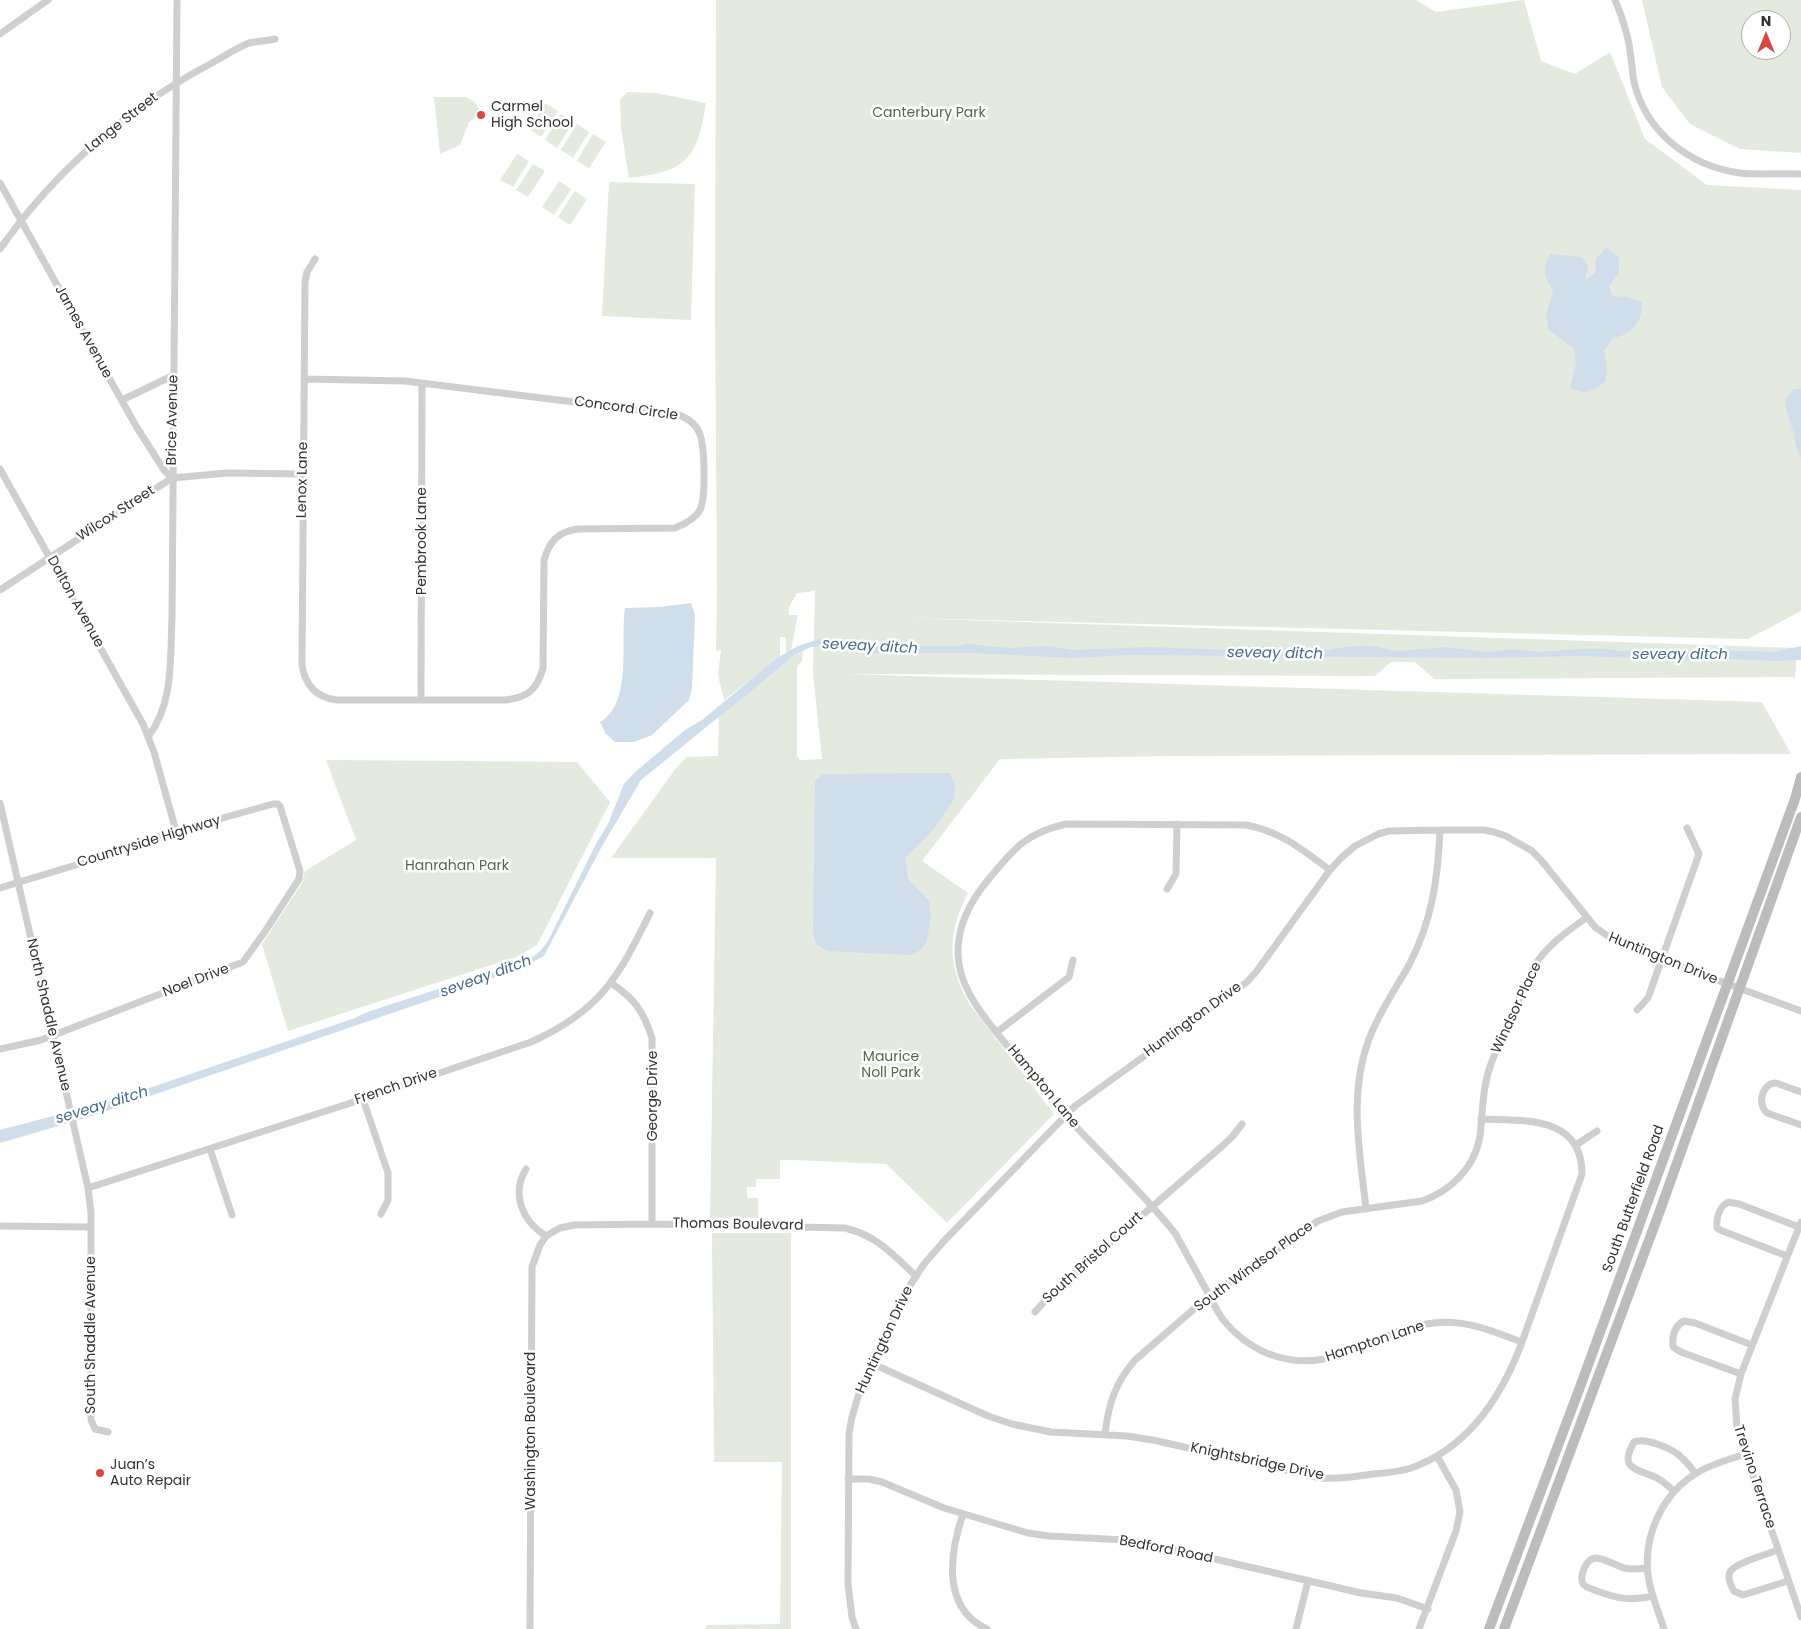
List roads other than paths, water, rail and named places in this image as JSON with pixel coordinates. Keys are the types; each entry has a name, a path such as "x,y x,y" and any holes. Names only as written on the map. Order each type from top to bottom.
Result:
{"main road":[{"name":"South Butterfield Road","path":"1489,1629 1583,1378 1795,799 1801,778"},
{"name":"South Butterfield Road","path":"1504,1629 1740,990 1801,817"}],"street":[{"path":"0,34 48,0"},
{"name":"Brice Avenue","path":"148,737 155,728 166,702 170,667 174,504 172,478 177,0"},
{"path":"1615,0 1628,42 1637,91 1651,122 1671,143 1690,157 1714,168 1741,173 1801,174"},
{"name":"Lange Street","path":"0,249 20,220 43,194 80,156 126,118 176,82 248,44 275,39"},
{"name":"James Avenue","path":"0,183 122,400 164,470 172,478"},
{"name":"Lenox Lane","path":"315,258 307,272 305,282 302,665 311,689 322,696"},
{"path":"122,400 174,375"},
{"name":"Concord Circle","path":"304,379 405,381 679,415 691,421 701,434 703,444 703,496 700,510 688,522 681,526 662,529 578,528 563,532 551,542 544,560 543,668 540,679 528,694 519,699 506,700 336,700 322,696"},
{"name":"Pembrook Lane","path":"421,699 422,384"},
{"name":"Dalton Avenue","path":"0,468 143,724 148,737"},
{"name":"Wilcox Street","path":"0,590 172,478 227,474 303,474"},
{"path":"148,737 176,831"},
{"name":"North Shaddle Avenue","path":"0,803 88,1188 91,1213 90,1227"},
{"name":"Countryside Highway","path":"0,888 79,864 176,831 272,804 280,806 286,824"},
{"name":"Noel Drive","path":"0,1049 41,1040 236,966 246,959 300,876 286,824"},
{"name":"Hampton Lane","path":"1330,870 1290,841 1264,828 1246,825 1066,824 1050,828 1035,834 1010,853 970,904 959,939 959,963 968,991 997,1032 1065,1115 1152,1206 1175,1233 1225,1322 1243,1340 1261,1351 1285,1359 1312,1361 1332,1358 1410,1327 1434,1323 1472,1324 1522,1342"},
{"path":"1167,889 1176,874 1177,824"},
{"path":"1637,1010 1648,998 1699,854 1687,828"},
{"name":"Huntington Drive","path":"856,1629 848,1584 848,1450 852,1417 871,1363 905,1293 944,1241 1065,1115 1092,1092 1247,982 1330,870 1355,846 1378,834 1405,830 1484,830 1506,836 1522,844 1541,860 1586,918 1605,936 1619,944 1801,1011"},
{"path":"1366,1209 1356,1122 1356,1103 1362,1064 1368,1040 1379,1016 1408,966 1426,926 1436,888 1440,830"},
{"name":"French Drive","path":"88,1188 530,1042 552,1032 570,1022 585,1010 611,983 628,957 650,912"},
{"name":"Windsor Place","path":"1481,1119 1484,1094 1491,1064 1534,966 1544,952 1559,937 1586,918"},
{"path":"997,1032 1069,977 1073,960"},
{"name":"George Drive","path":"611,983 635,1002 647,1021 652,1038 652,1224"},
{"path":"1801,1092 1776,1083 1770,1084 1763,1093 1761,1102 1763,1109 1767,1113 1801,1125"},
{"path":"363,1098 388,1173 388,1200 382,1214"},
{"path":"1481,1119 1545,1123 1563,1132 1576,1145 1597,1131"},
{"name":"South Windsor Place","path":"1105,1435 1111,1397 1125,1371 1135,1360 1209,1296 1318,1221 1342,1212 1422,1202 1446,1190 1461,1176 1471,1161 1478,1144 1481,1119"},
{"name":"South Bristol Court","path":"1036,1312 1041,1303 1220,1148 1242,1124"},
{"name":"Knightsbridge Drive","path":"871,1363 988,1416 1012,1424 1051,1432 1153,1440 1320,1478 1341,1479 1401,1470 1437,1456 1458,1442 1483,1415 1507,1377 1522,1342 1580,1183 1582,1168 1576,1145"},
{"path":"210,1149 232,1215"},
{"path":"526,1169 519,1183 522,1209 528,1220 546,1236"},
{"name":"Trevino Terrace","path":"1787,1256 1717,1228 1716,1222 1724,1203 1739,1204 1800,1225 1741,1374 1735,1399 1735,1416 1745,1454 1801,1617"},
{"name":"Thomas Boulevard","path":"546,1236 560,1228 574,1225 652,1224 845,1228 867,1234 878,1241 916,1276"},
{"path":"0,1226 90,1227"},
{"name":"South Shaddle Avenue","path":"90,1227 91,1420 95,1429 108,1432"},
{"name":"Washington Boulevard","path":"530,1629 532,1267 540,1245 546,1236"},
{"path":"1741,1374 1681,1352 1673,1347 1672,1340 1676,1327 1684,1321 1695,1323 1752,1345"},
{"path":"1674,1491 1657,1478 1632,1468 1627,1457 1634,1442 1643,1440 1671,1450 1683,1458 1695,1474"},
{"path":"1664,1629 1653,1596 1647,1568 1653,1528 1665,1503 1674,1491 1695,1474 1704,1468 1745,1454"},
{"path":"1419,1629 1456,1531 1460,1512 1456,1490 1437,1456"},
{"name":"Bedford Road","path":"848,1479 869,1479 882,1482 922,1500 963,1514 1035,1534 1146,1543 1361,1593 1396,1598 1428,1609"},
{"path":"963,1514 953,1548 952,1575 954,1590 958,1602 966,1614 980,1626 987,1629"},
{"path":"1778,1550 1734,1566 1729,1573 1729,1580 1734,1591 1743,1595 1788,1581"},
{"path":"1647,1568 1624,1568 1596,1558 1587,1563 1582,1579 1587,1587 1615,1598 1627,1600 1653,1596"},
{"path":"1296,1629 1308,1581"}],"water":[{"path":"1606,248 1619,258 1619,273 1609,286 1612,296 1627,297 1642,302 1641,316 1631,330 1613,338 1604,351 1607,366 1606,381 1589,392 1581,392 1570,388 1576,363 1574,349 1548,329 1546,315 1553,290 1547,281 1545,269 1550,254 1581,257 1588,266 1585,281 1595,273 1596,259"},
{"path":"1794,389 1801,389 1801,458 1785,400"},
{"path":"691,603 695,615 692,688 689,700 652,735 634,742 615,742 606,734 600,722 610,713 617,701 621,686 625,608 661,607"},
{"name":"seveay ditch","path":"820,639 853,646 888,646 895,643 908,646 959,646 968,644 1009,648 1048,646 1073,650 1148,647 1229,650 1262,647 1324,651 1355,646 1373,646 1398,651 1445,647 1488,652 1512,649 1539,652 1580,649 1621,651 1668,649 1703,652 1718,650 1774,652 1801,646 1801,660 1775,661 1703,658 1693,660 1579,656 1487,658 1130,655 1073,658 972,653 867,653 823,646 811,647 794,655 641,780 601,848 544,956 523,967 480,983 89,1117 0,1143 0,1130 117,1099 355,1018 367,1012 525,961 532,957 548,941 596,844 608,824 624,784 634,773 685,730 702,720 777,658 798,646"},
{"path":"950,773 955,784 954,799 934,829 905,858 908,879 929,901 931,915 927,941 921,950 909,955 827,951 816,944 813,930 815,781 823,774"}],"place":[{"name":"Carmel High School","path":"481,115"},
{"name":"Juan’s Auto Repair","path":"100,1473"}],"park label":[{"name":"Canterbury Park","path":"929,113"},
{"name":"Hanrahan Park","path":"457,866"},
{"name":"Maurice Noll Park","path":"891,1066"}]}
